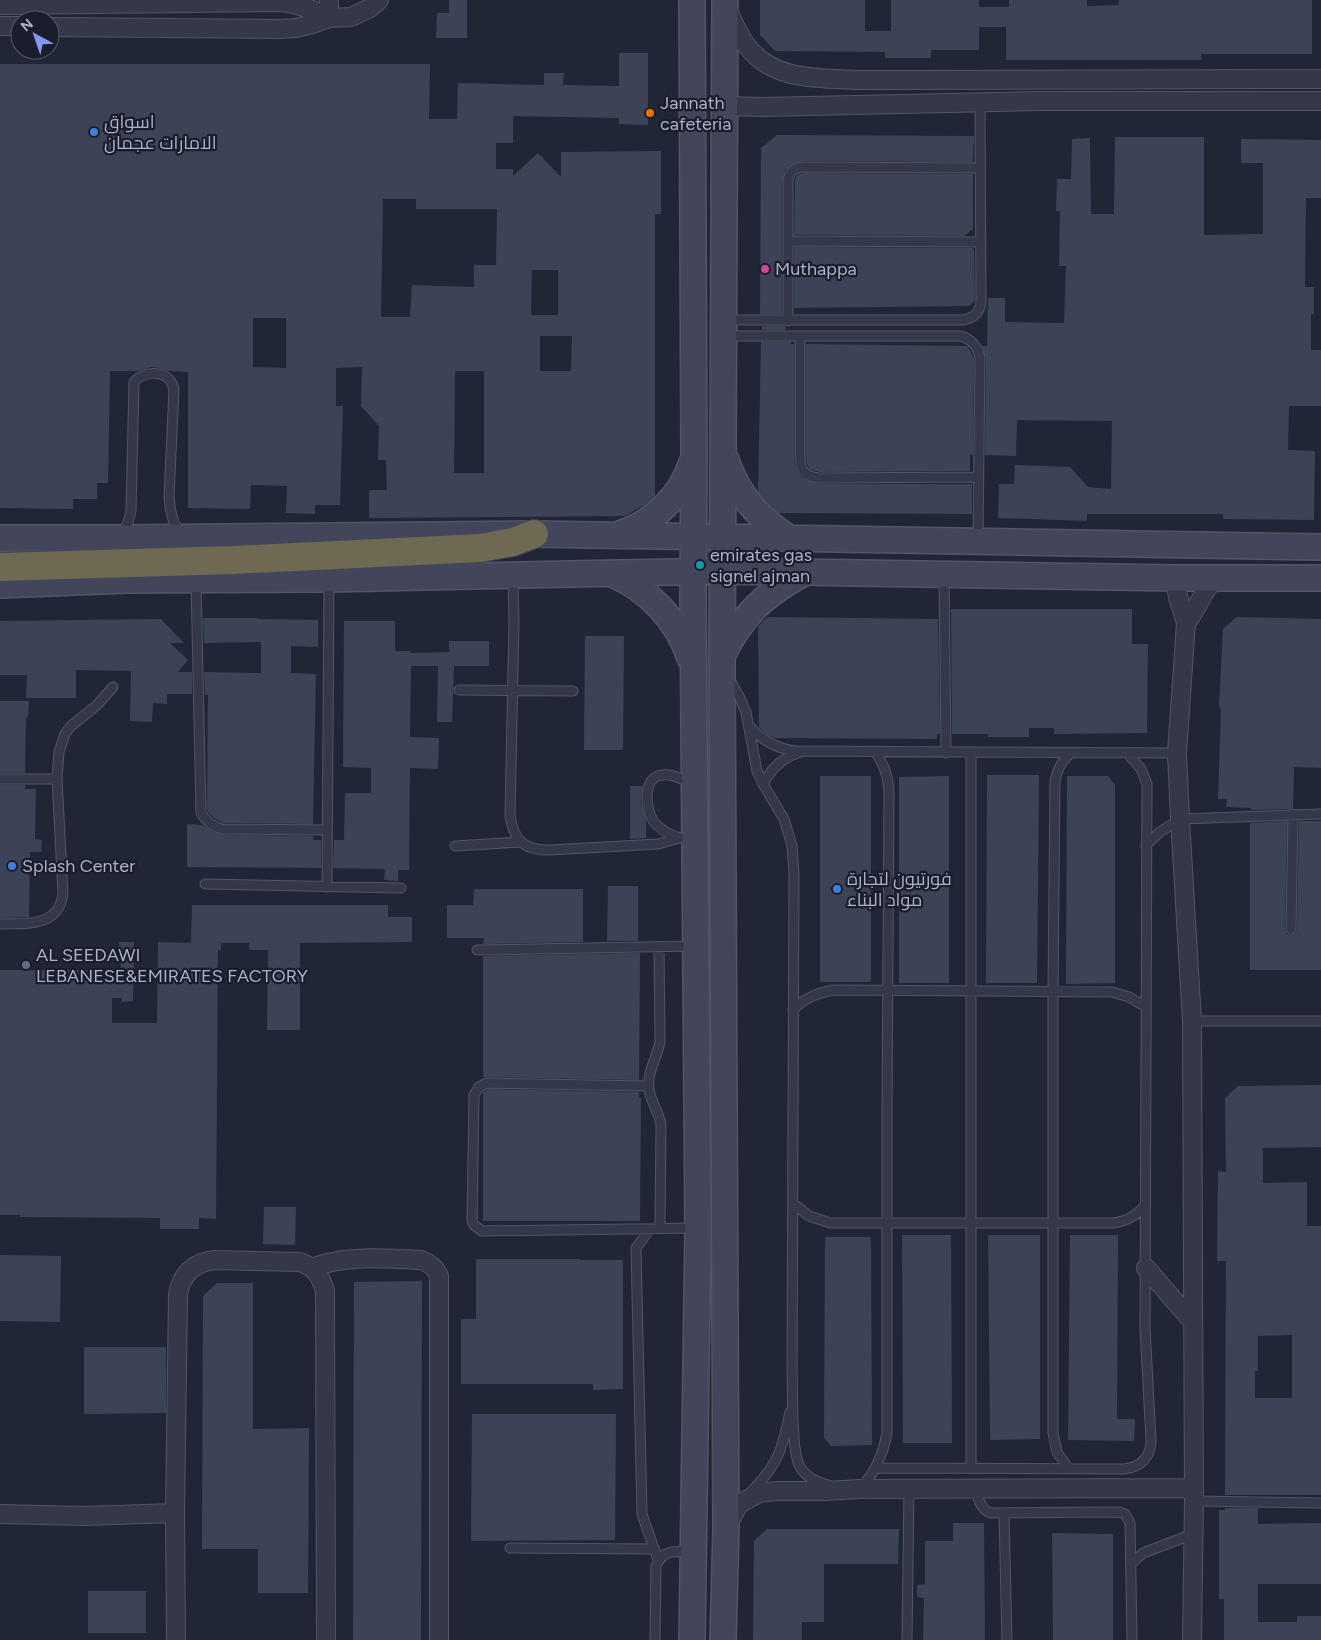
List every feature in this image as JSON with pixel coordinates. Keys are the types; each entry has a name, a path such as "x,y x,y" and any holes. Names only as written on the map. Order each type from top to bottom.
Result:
{"highway":[{"path":"6,573 480,548 513,542 534,534"}],"main road":[{"path":"692,0 693,670 695,784 688,838 696,946 698,1228 692,1640"},
{"path":"723,1640 726,1528 722,663 724,2"},
{"path":"723,452 729,469 747,502 773,528 789,538"},
{"path":"616,535 640,525 670,501 685,478 694,453"},
{"path":"0,538 534,534 1316,547"},
{"path":"1175,578 1186,562 1198,556 1288,556 1316,547"},
{"path":"6,573 127,580 329,579 722,571 1175,578 1321,578"},
{"path":"722,663 730,640 749,612 776,589 806,572"},
{"path":"610,573 636,587 669,617 684,642 693,670"}],"street":[{"path":"0,5 281,2 329,9 341,18 361,14 379,0"},
{"path":"724,2 746,45 755,56 778,71 792,75 862,80 1321,79"},
{"path":"60,27 296,28 312,24 329,9"},
{"path":"862,80 862,105"},
{"path":"724,106 1321,101"},
{"path":"1175,578 1178,597 1186,623 1177,754 1192,1021 1194,1495 1192,1640"},
{"path":"1186,623 1194,613 1202,594 1215,578"},
{"path":"176,1640 175,1513 178,1295 179,1286 189,1270 197,1264 215,1260 294,1262 307,1265 319,1274 324,1291 326,1640"},
{"path":"312,1268 345,1260 421,1260 429,1263 439,1276 440,1640"},
{"path":"1146,1268 1193,1322"},
{"path":"726,1528 739,1504 758,1493 766,1492 975,1488 1194,1495"},
{"path":"0,1514 84,1516 175,1513"}],"lane":[{"path":"723,328 788,320 970,319 976,315 980,308 980,103"},
{"path":"788,320 789,176 792,170 797,168 980,168"},
{"path":"788,241 981,242"},
{"path":"723,328 800,336 961,336 974,343 980,357 978,542"},
{"path":"800,336 800,465 810,477 979,477"},
{"path":"119,538 128,523 131,511 134,382 139,377 145,375 162,374 169,377 173,383 174,390 170,508 173,520 184,537"},
{"path":"944,574 946,753"},
{"path":"513,575 514,621 510,816 520,842"},
{"path":"327,887 329,579"},
{"path":"196,580 201,813 213,826 222,829 328,830"},
{"path":"722,663 740,698 749,727 757,771 784,819 792,846 794,873 793,1400 795,1452 799,1465 815,1481 851,1489 867,1481 876,1468 881,1458 887,1433 889,782 884,766 875,752"},
{"path":"0,924 46,920 53,915 62,902 58,752 65,734 78,719 106,697 113,687"},
{"path":"459,690 573,691"},
{"path":"749,727 757,735 774,746 806,752 1177,754"},
{"path":"763,784 773,768 788,756 806,752"},
{"path":"971,753 971,1468"},
{"path":"1068,1468 1057,1452 1053,1433 1053,991 1055,781 1056,772 1070,753"},
{"path":"876,1468 1132,1468 1144,1461 1149,1455 1151,1440 1146,1358 1145,1206 1147,784 1141,769 1128,754"},
{"path":"688,838 672,836 664,832 650,816 647,803 649,786 654,778 664,774 695,784"},
{"path":"0,779 58,779"},
{"path":"1291,929 1293,814"},
{"path":"1146,845 1160,832 1180,819 1321,814"},
{"path":"456,846 520,842 534,849 550,850 658,844 688,838"},
{"path":"205,884 401,888"},
{"path":"477,950 696,946"},
{"path":"659,947 660,1042 648,1086 660,1116 661,1125 660,1228"},
{"path":"793,1010 809,997 833,990 1112,992 1129,997 1146,1007"},
{"path":"1192,1021 1321,1021"},
{"path":"648,1086 488,1083 479,1087 474,1095 472,1216 474,1225 482,1231 698,1228"},
{"path":"793,1203 809,1216 824,1221 888,1223 1106,1224 1121,1222 1134,1216 1145,1206"},
{"path":"650,1228 636,1248 642,1514 658,1560"},
{"path":"739,1504 762,1480 780,1453 793,1400"},
{"path":"975,1488 983,1509 990,1513 1122,1513 1129,1519 1132,1563 1132,1640"},
{"path":"907,1640 909,1489"},
{"path":"1194,1495 1321,1503"},
{"path":"1004,1513 1007,1640"},
{"path":"1132,1563 1143,1553 1193,1534"},
{"path":"510,1548 655,1549"},
{"path":"656,1640 656,1566 658,1560 668,1552 694,1552"}],"building":[{"path":"449,0 467,0 467,38 436,38 437,13 449,13"},
{"path":"760,0 865,0 865,31 891,31 891,0 979,0 979,7 1009,7 1009,0 1087,0 1087,6 1119,5 1119,0 1312,0 1312,54 1201,54 1201,60 1006,60 1006,27 979,27 979,50 931,50 931,58 885,58 885,52 775,51 760,35"},
{"path":"619,53 648,53 648,125 619,124 619,118 513,116 513,143 496,143 496,169 513,169 513,176 538,153 561,177 561,152 661,151 661,214 655,214 655,496 647,503 625,516 369,518 369,490 387,490 386,460 378,460 379,426 361,406 362,367 336,368 336,406 343,406 340,505 315,505 315,514 286,513 287,486 251,485 250,509 188,508 188,372 169,371 151,367 138,371 110,371 108,483 97,483 97,499 73,499 73,509 0,508 0,64 430,64 429,119 457,119 458,83 544,85 544,73 564,73 563,85 619,86","holes":["383,199 416,199 416,209 497,209 496,265 474,265 474,287 412,285 410,317 381,317","532,270 558,270 558,315 531,315","253,318 286,318 286,368 253,367","540,336 572,336 571,371 540,371","455,371 484,371 484,473 454,473"]},
{"path":"777,135 974,136 973,162 803,161 790,165 785,170 782,182 782,314 760,314 761,148"},
{"path":"1115,137 1204,137 1204,235 1263,234 1263,163 1241,163 1241,139 1321,140 1321,198 1306,198 1305,287 1314,287 1314,314 1311,314 1311,350 1321,350 1321,406 1289,406 1288,450 1315,451 1314,520 1223,519 1223,514 1087,514 1087,521 998,518 999,484 1014,484 1015,465 1070,467 1088,487 1111,489 1112,421 1017,420 1016,456 985,455 986,357 982,346 987,346 988,298 1005,298 1005,322 1064,323 1066,266 1059,266 1060,211 1056,211 1057,179 1071,179 1072,139 1090,138 1091,214 1114,214"},
{"path":"803,173 973,174 973,229 964,236 794,235 795,180 797,175"},
{"path":"794,247 972,248 974,250 975,301 969,306 794,308"},
{"path":"762,326 785,326 786,330 762,330"},
{"path":"761,342 791,342 791,344 794,344 794,462 802,478 818,484 972,484 972,514 777,512 758,492"},
{"path":"806,344 967,346 974,358 973,455 970,455 970,471 819,472 810,469 806,457"},
{"path":"951,609 1132,609 1132,644 1148,644 1147,733 1054,734 1054,728 1029,728 1029,737 988,737 988,734 952,734"},
{"path":"768,617 938,619 940,734 937,734 937,739 774,738 768,735 759,727 758,627"},
{"path":"1236,617 1321,619 1321,768 1294,767 1293,808 1290,809 1250,810 1251,808 1226,807 1227,799 1218,799 1221,708 1219,708 1223,629"},
{"path":"203,618 318,620 318,647 291,646 291,673 316,674 313,824 223,823 207,811 208,695 205,695 204,672 261,673 261,642 204,643"},
{"path":"161,619 184,643 170,643 188,660 178,672 192,672 192,694 167,694 167,704 153,703 152,722 130,721 131,671 76,670 76,698 26,698 27,675 0,675 0,621"},
{"path":"344,621 395,621 395,651 411,651 411,653 449,652 449,641 489,641 489,666 454,666 452,722 437,722 438,666 411,666 410,737 439,738 438,769 410,768 409,870 398,870 398,881 384,880 385,869 333,868 334,840 344,840 345,793 371,793 371,768 343,767"},
{"path":"585,636 624,636 623,750 584,750"},
{"path":"0,701 29,701 28,717 26,717 25,773 0,773"},
{"path":"987,775 1039,775 1037,983 986,983"},
{"path":"820,776 871,776 871,982 820,982"},
{"path":"949,776 949,983 899,983 899,777"},
{"path":"1067,776 1108,776 1115,785 1115,983 1066,984"},
{"name":"Splash Center","path":"0,785 25,785 25,789 36,789 35,839 42,840 41,852 30,852 29,917 0,918"},
{"path":"630,786 642,786 641,803 646,820 646,838 630,839"},
{"path":"1287,821 1285,929 1287,934 1291,935 1296,933 1297,929 1299,821 1321,821 1321,970 1250,970 1250,823"},
{"path":"187,824 202,825 222,835 313,836 313,840 321,840 321,868 187,867"},
{"path":"608,886 638,886 638,941 607,941"},
{"path":"474,889 583,889 583,942 483,944 484,938 447,938 447,905 473,905"},
{"path":"192,905 388,905 388,917 412,917 412,942 300,943 300,1030 267,1030 268,950 249,950 249,943 221,943 221,950 218,950 216,1219 199,1218 199,1229 160,1229 160,1218 20,1217 20,1215 0,1215 0,970 121,970 119,942 134,942 133,1001 122,1002 122,998 112,998 112,1023 157,1023 158,942 191,943"},
{"path":"640,953 639,1080 483,1077 483,956"},
{"path":"1321,1085 1321,1147 1263,1148 1263,1183 1307,1182 1307,1226 1321,1226 1321,1495 1225,1495 1226,1261 1217,1261 1218,1171 1226,1172 1225,1098 1238,1086","holes":["1292,1335 1292,1398 1255,1398 1255,1371 1258,1371 1258,1336"]},
{"path":"488,1089 639,1092 639,1098 641,1098 640,1221 483,1221 483,1092"},
{"path":"264,1207 296,1207 295,1245 263,1244"},
{"path":"902,1235 951,1235 952,1443 903,1443"},
{"path":"988,1235 1040,1235 1040,1439 990,1440"},
{"path":"1070,1235 1118,1235 1117,1419 1135,1419 1134,1441 1068,1440"},
{"path":"825,1237 871,1237 872,1445 831,1446 824,1438"},
{"path":"0,1255 61,1256 60,1322 0,1321"},
{"path":"476,1259 623,1260 623,1389 593,1390 593,1384 461,1384 461,1319 476,1319"},
{"path":"422,1281 421,1640 353,1640 354,1282"},
{"path":"217,1283 253,1283 253,1429 309,1428 308,1593 258,1593 258,1549 202,1549 203,1296"},
{"path":"84,1347 166,1347 166,1413 84,1414"},
{"path":"472,1414 616,1414 615,1540 471,1541"},
{"path":"1225,1508 1258,1508 1258,1524 1321,1523 1321,1584 1258,1584 1258,1622 1297,1622 1297,1616 1321,1616 1321,1640 1224,1640 1224,1599 1219,1599 1219,1510 1225,1510"},
{"path":"953,1523 984,1523 985,1640 923,1640 924,1598 917,1597 917,1585 925,1584 925,1541 953,1541"},
{"path":"767,1529 899,1529 898,1564 824,1564 824,1622 802,1622 802,1640 753,1640 754,1541"},
{"path":"1052,1533 1113,1534 1113,1640 1053,1640"},
{"path":"88,1591 146,1591 146,1633 88,1633"}],"place":[{"name":"Jannath cafeteria","path":"650,113"},
{"name":"اسواق الامارات عجمان","path":"94,132"},
{"name":"Muthappa","path":"765,269"},
{"name":"emirates gas signel ajman","path":"700,565"},
{"name":"Splash Center","path":"12,866"},
{"name":"فورتيون لتجارة مواد البناء","path":"837,889"},
{"name":"AL SEEDAWI LEBANESE&EMIRATES FACTORY","path":"26,965"}]}
